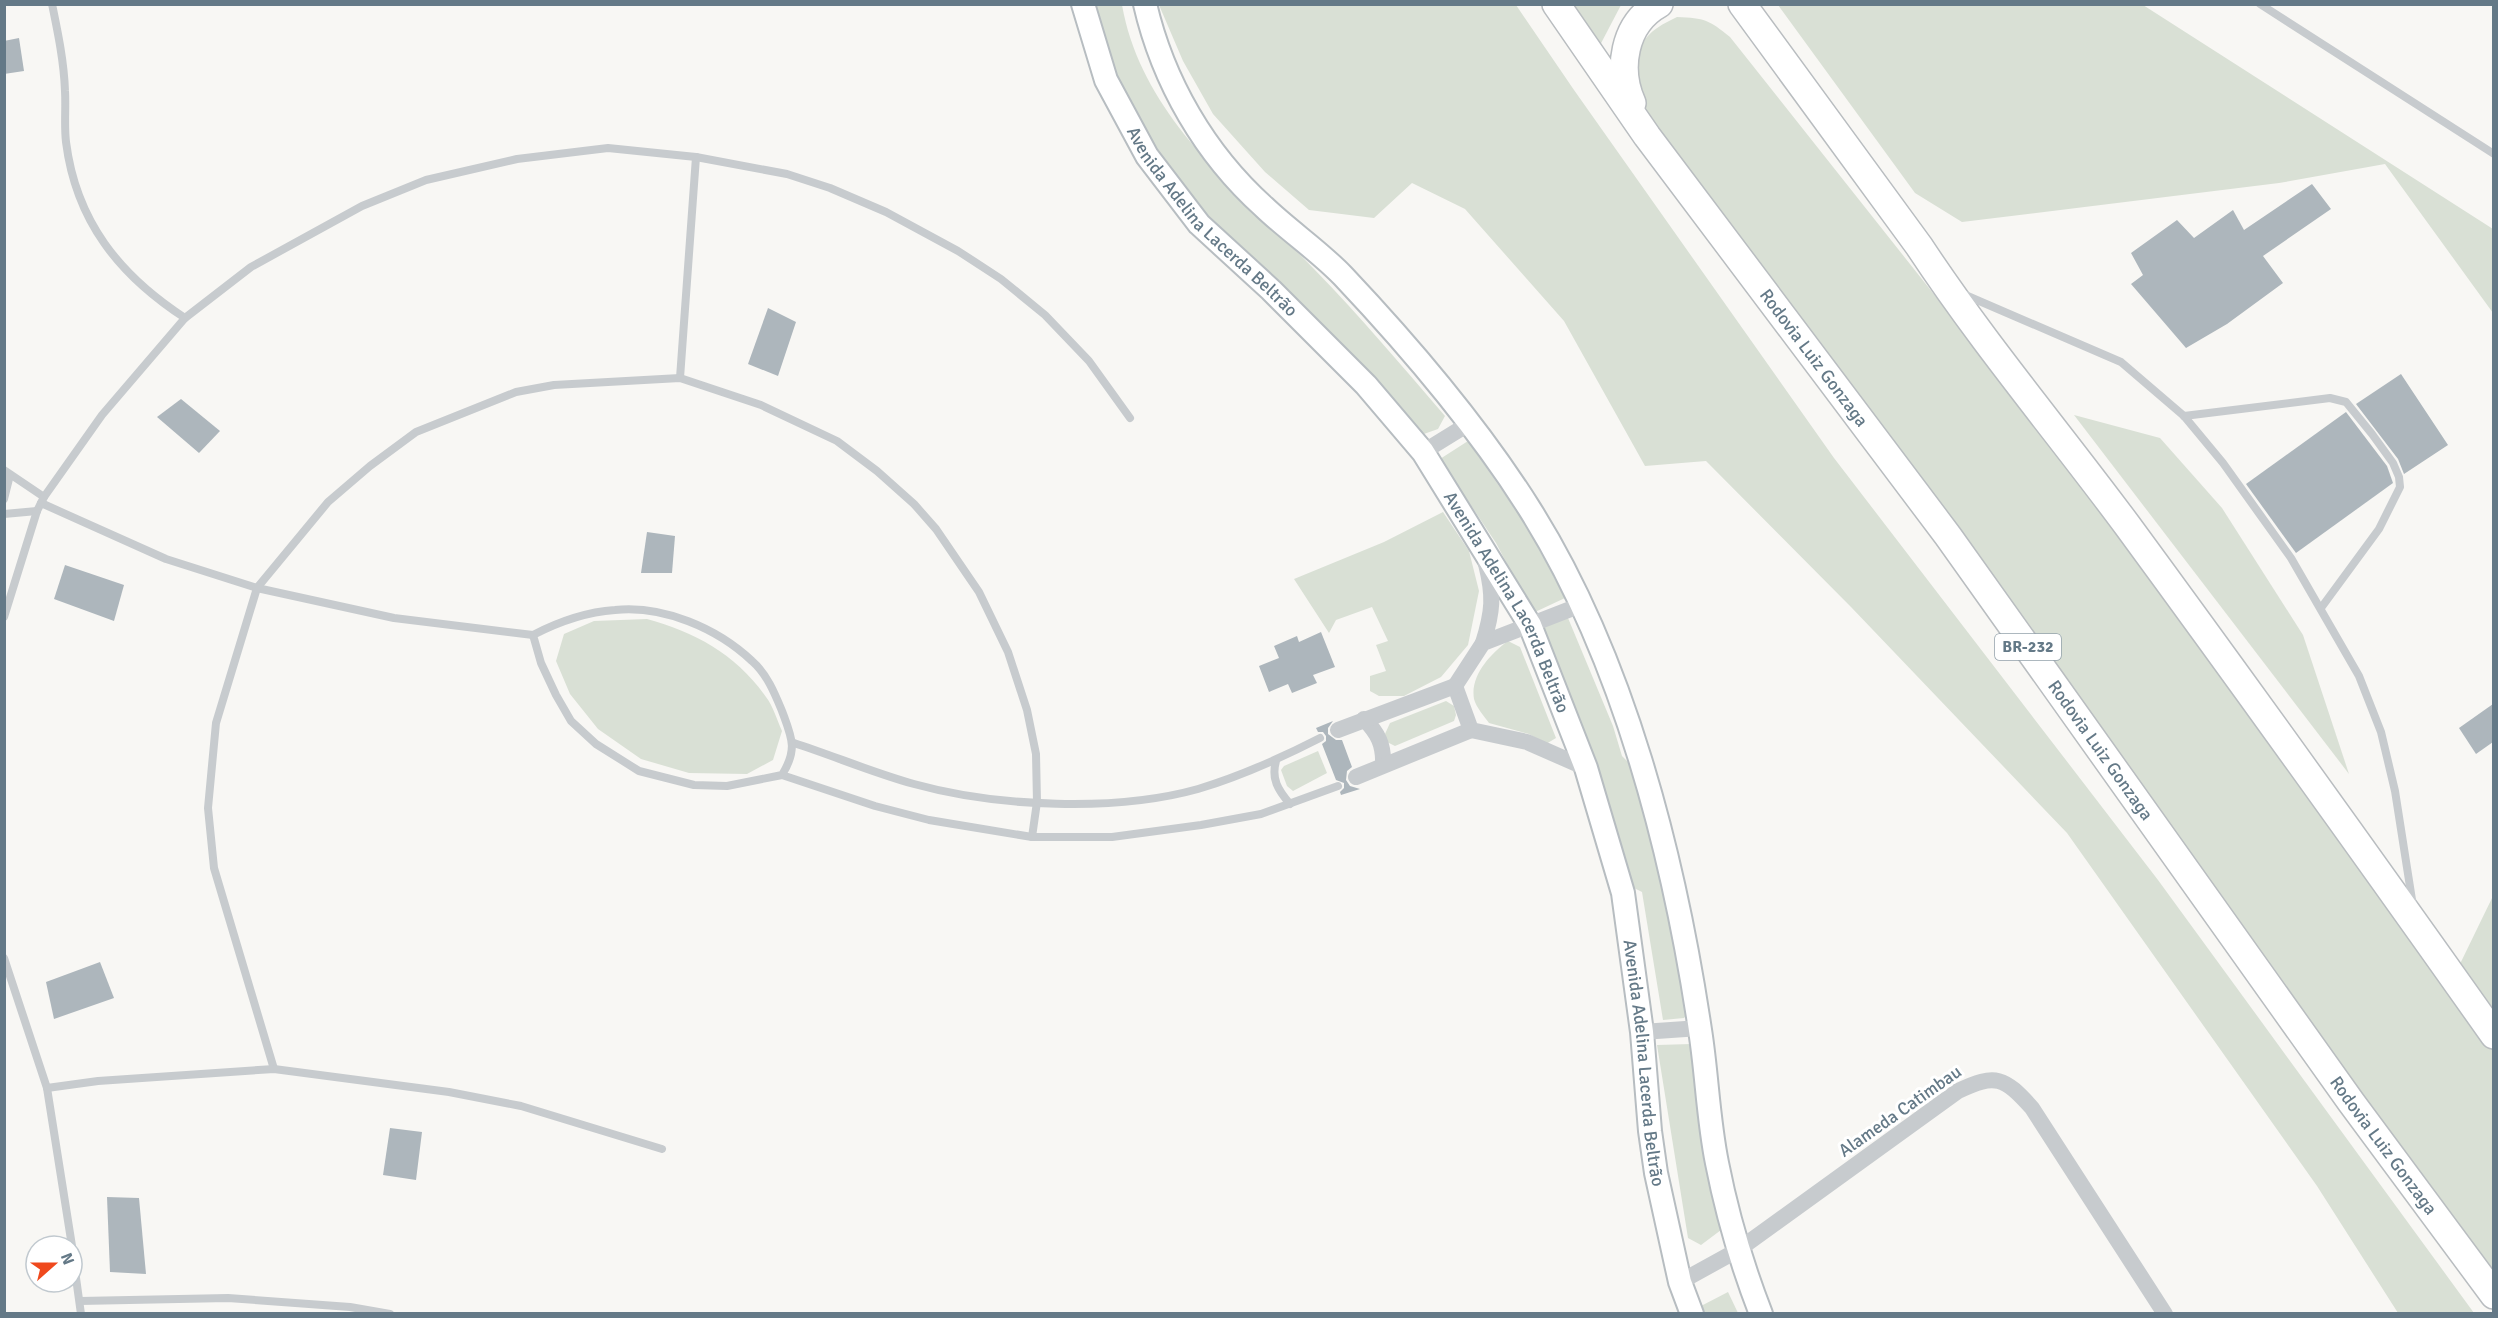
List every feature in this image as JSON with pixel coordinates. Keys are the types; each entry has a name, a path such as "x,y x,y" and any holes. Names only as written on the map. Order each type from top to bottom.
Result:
{"highway":[{"name":"Rodovia Luiz Gonzaga","path":"1556,4 1647,136 1948,536 2351,1102 2493,1295"},
{"path":"1647,136 1628,93 1623,70 1626,46 1636,25 1659,4"},
{"path":"1734,4 1775,49"},
{"path":"1742,4 1919,246 1946,287 2244,683 2493,1035"}],"main road":[{"name":"Avenida Adelina Lacerda Beltrão","path":"1083,4 1106,80 1147,156 1199,224 1271,290 1366,385 1423,452 1530,625 1586,768 1623,893 1642,1032 1650,1131 1656,1173 1680,1282 1692,1314"},
{"path":"1145,4 1169,80 1203,138 1261,205 1339,272 1428,369 1470,423 1530,510 1581,605 1614,685 1641,763 1673,881 1700,1028 1717,1162 1738,1250 1761,1314"}],"street":[{"path":"1423,452 1470,423"},
{"path":"1338,730 1455,686 1483,643 1492,613 1493,595 1480,542"},
{"path":"1483,643 1581,605"},
{"path":"1455,686 1471,730"},
{"path":"1364,719 1380,740 1383,765"},
{"path":"1356,777 1471,730 1527,742 1586,768"},
{"path":"1642,1032 1700,1028"},
{"name":"Alameda Catimbau","path":"1738,1250 1958,1091 1978,1081 1998,1079 2017,1091 2032,1108 2165,1314"},
{"path":"1680,1282 1738,1250"}],"lane":[{"path":"52,4 62,57 66,141 76,193 97,233 125,271 155,299 185,318"},
{"path":"2260,4 2493,154"},
{"path":"4,617 41,504 102,415 185,318 251,267 307,234 362,206 426,180 517,159 608,148 696,157 787,174 830,188 886,212 958,251 1001,279 1045,315 1089,362 1130,418"},
{"path":"680,378 696,157"},
{"path":"1946,287 2121,362 2184,416 2230,472 2291,558 2359,676 2381,732 2396,791 2416,924"},
{"path":"274,1069 214,868 208,808 216,723 257,588 327,502 370,466 416,432 516,392 554,385 680,378 761,405 837,441 877,471 914,504 936,529 979,592 1008,652 1027,710 1036,754 1037,802 1032,837"},
{"path":"2184,416 2330,398 2346,402 2372,434 2392,463 2399,477 2400,486 2379,529 2321,608"},
{"path":"7,473 41,504 166,559 257,588 394,618 532,635 559,622 615,609 650,611 686,620 724,640 753,661 773,689 794,743 790,762 782,775"},
{"path":"4,499 7,473"},
{"path":"4,513 41,504"},
{"path":"532,635 541,663 571,721 596,744 639,771 694,785 728,786 782,775 875,806 929,820 1032,837 1123,835 1251,816 1338,786"},
{"path":"794,743 914,784 976,797 1089,804 1140,800 1197,789 1276,761 1320,738"},
{"path":"1276,761 1273,772 1276,786 1290,804"},
{"path":"4,958 47,1088 70,1234"},
{"path":"47,1088 98,1081 274,1069 449,1092 510,1104 662,1149"},
{"path":"79,1294 81,1314"},
{"path":"80,1301 228,1298 350,1308 390,1314"}],"shaded area":[{"path":"1092,5 1122,5 1133,46 1150,83 1172,118 1197,150 1226,181 1314,269 1381,341 1445,416 1438,429 1421,435 1213,226 1154,157 1112,78"},
{"path":"1159,5 1516,5 1834,458 2158,880 2474,1313 2398,1313 2317,1186 2067,833 1851,607 1706,461 1645,466 1564,321 1465,209 1412,183 1374,218 1309,210 1265,172 1213,114 1183,61"},
{"path":"1567,5 1621,5 1598,49"},
{"path":"1778,5 2143,5 2493,229 2493,313 2385,164 2279,183 1962,222 1915,193"},
{"path":"1677,17 1706,21 1730,37 2250,693 2459,966 2493,896 2493,1008 2463,972 2493,1022 2493,1295 1642,111 1630,67 1648,36"},
{"path":"2074,415 2160,438 2222,508 2303,635 2349,774"},
{"path":"1468,441 1528,528 1565,598 1533,613 1496,543 1440,459"},
{"path":"1443,512 1469,551 1479,591 1468,645 1441,677 1404,696 1379,696 1370,691 1370,676 1386,671 1376,645 1388,641 1372,607 1336,620 1329,633 1294,579 1384,542"},
{"path":"1568,618 1613,726 1622,756 1636,770 1691,1010 1684,1018 1663,1020 1642,892 1632,887 1541,627"},
{"path":"647,619 682,631 714,647 755,682 771,705 782,731 773,760 747,774 689,773 641,759 598,729 570,694 556,661 564,634 594,621"},
{"path":"1508,641 1520,647 1556,738 1546,744 1529,734 1489,723 1475,702 1474,690 1478,674 1488,659"},
{"path":"1446,701 1454,706 1456,715 1454,721 1395,746 1387,742 1385,734 1390,723"},
{"path":"1318,751 1327,773 1293,791 1287,786 1281,770 1284,766"},
{"path":"1691,1044 1703,1131 1721,1230 1701,1245 1688,1238 1657,1045"},
{"path":"1728,1292 1738,1313 1704,1313 1701,1306"}],"building":[{"path":"19,38 24,71 4,74 4,41"},
{"path":"2312,184 2331,209 2263,256 2283,283 2227,324 2186,348 2131,284 2143,275 2131,253 2177,220 2194,238 2233,210 2244,230"},
{"path":"768,308 796,322 778,376 748,364"},
{"path":"2401,374 2448,445 2404,474 2398,459 2356,404"},
{"path":"181,399 220,431 199,453 157,417"},
{"path":"2346,412 2387,466 2393,483 2296,553 2246,484"},
{"path":"647,532 675,536 672,573 641,573"},
{"path":"65,565 124,585 114,621 54,599"},
{"path":"1321,632 1335,667 1313,675 1317,683 1292,693 1288,684 1269,692 1259,666 1279,658 1274,646 1297,636 1299,642"},
{"path":"2493,704 2493,742 2476,754 2459,728"},
{"path":"1333,721 1328,728 1328,734 1336,740 1342,740 1352,767 1347,771 1346,780 1350,786 1360,789 1341,795 1344,783 1336,780 1322,744 1326,741 1326,736 1323,732 1318,732 1316,728"},
{"path":"100,962 114,998 54,1019 46,982"},
{"path":"390,1128 422,1132 416,1180 383,1175"},
{"path":"107,1197 139,1198 146,1274 110,1272"}]}
